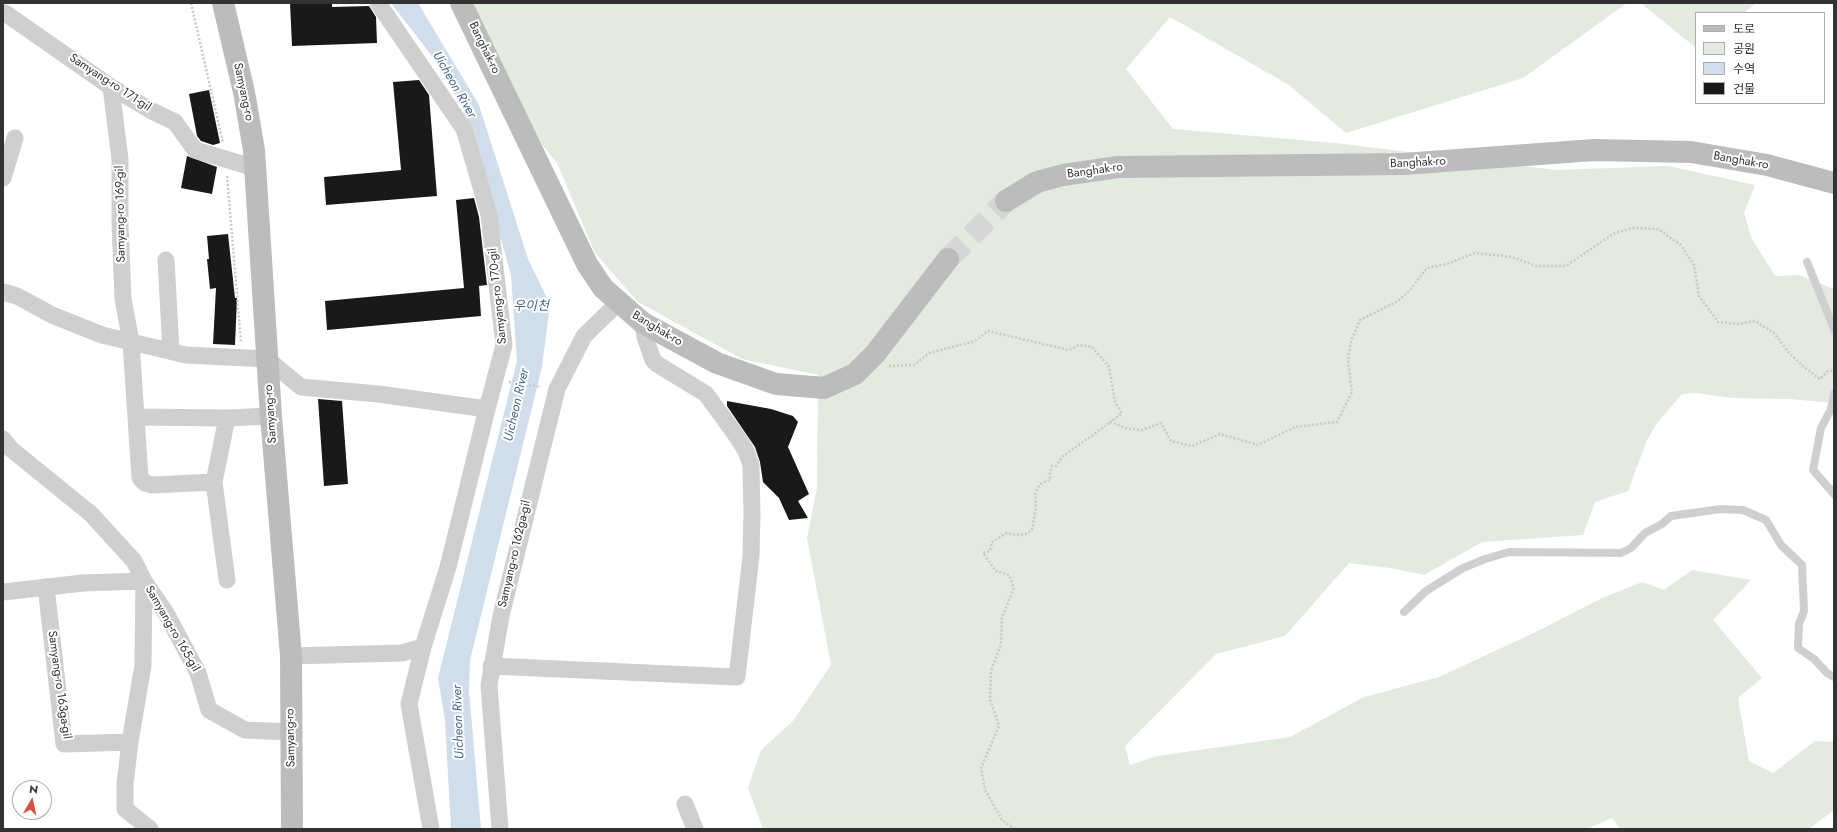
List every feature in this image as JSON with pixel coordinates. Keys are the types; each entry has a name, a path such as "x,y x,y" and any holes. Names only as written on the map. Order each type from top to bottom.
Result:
{"main road":[{"name":"Samyang-ro","path":"223,3 244,92 254,150 271,416 291,656 292,829"},
{"name":"Banghak-ro","path":"461,3 587,264 603,288 618,303 643,322 717,363 776,384 824,388 855,374 875,354 948,259"},
{"name":"Banghak-ro","path":"1006,201 1037,182 1063,175 1118,167 1403,164 1594,150 1691,152 1767,165 1834,183"}],"street":[{"name":"Samyang-ro 170-gil","path":"378,3 464,129 489,214 501,305 504,345 448,567 423,647 409,704 431,829"},
{"name":"Samyang-ro 171-gil","path":"4,10 111,87 152,111 175,122 195,150 255,168"},
{"name":"Samyang-ro 169-gil","path":"111,87 120,159 120,224 123,299 132,342 138,417 140,478 145,483 152,485 214,482"},
{"path":"3,178 15,138"},
{"path":"166,260 171,351"},
{"path":"3,292 17,296 52,315 102,335 186,355 267,359 301,387 378,394 487,409"},
{"name":"Samyang-ro 162ga-gil","path":"500,829 489,685 491,666 501,616 556,389 584,336 618,303"},
{"path":"491,666 737,677 751,556 752,514 750,465 746,450 706,394 657,364 653,360 645,337 643,322"},
{"path":"138,417 227,418 271,416"},
{"path":"227,418 214,482 227,580"},
{"name":"Samyang-ro 165-gil","path":"3,439 11,450 91,514 134,561 144,581 166,613 198,673 210,710 245,730 291,732"},
{"path":"144,581 144,665 130,742 125,784 125,809 150,829"},
{"name":"Samyang-ro 165-gil","path":"3,592 83,583 144,581"},
{"name":"Samyang-ro 163ga-gil","path":"46,587 64,744 130,742"},
{"path":"291,656 402,653 423,647"},
{"path":"685,804 695,829"}],"lane":[{"path":"1807,262 1834,329"},
{"path":"1834,394 1831,409 1821,428 1813,470 1834,494"},
{"path":"1404,612 1426,591 1463,568 1485,559 1509,552 1622,553 1631,548 1645,533 1662,524 1671,516 1721,508 1743,510 1766,520 1781,544 1802,565 1804,610 1799,624 1798,648 1814,659 1827,673 1834,677"}],"path":[{"path":"191,3 221,128 226,159 242,358"},
{"path":"1111,422 1125,428 1142,430 1161,423 1171,441 1192,446 1220,434 1258,445 1294,427 1337,422 1352,392 1348,360 1351,341 1360,320 1398,301 1410,290 1427,268 1447,264 1475,253 1512,257 1536,266 1566,266 1613,234 1632,228 1658,229 1681,245 1694,265 1699,296 1718,322 1738,324 1755,321 1774,333 1789,353 1820,379 1828,372 1834,371"},
{"path":"882,368 914,365 929,353 975,341 988,331 1069,350 1079,345 1092,347 1109,367 1115,402 1122,413 1063,456 1056,466 1052,466 1050,471 1050,480 1040,484 1035,494 1036,507 1032,530 1026,534 1016,535 1007,533 992,542 990,551 983,554 996,571 1009,575 1014,588 1002,617 1001,644 991,671 990,699 999,726 981,768 985,790 1002,820 1015,829"},
{"path":"495,380 556,389"}],"green space":[{"path":"470,3 1627,3 1523,78 1346,133 1289,85 1170,17 1126,69 1173,129 1335,143 1556,170 1668,166 1755,185 1744,213 1752,239 1775,276 1799,275 1834,289 1834,403 1790,399 1732,398 1696,393 1682,394 1657,423 1647,440 1628,491 1595,502 1583,535 1482,542 1424,575 1391,568 1349,563 1285,636 1216,654 1125,746 1130,765 1157,756 1290,737 1364,697 1439,677 1540,630 1602,598 1642,582 1664,590 1692,570 1751,580 1713,620 1762,678 1738,698 1749,761 1773,773 1815,741 1834,742 1834,810 1809,829 1620,829 1612,818 1587,829 763,829 748,788 761,750 793,721 831,665 807,538 817,488 818,375 742,359 638,302 595,253 557,163 528,127"},
{"path":"1641,3 1756,3 1745,12 1695,12 1695,47"}],"water":[{"name":"우이천","path":"391,3 418,3 479,105 528,259 550,304 542,367 470,660 469,691 481,829 451,829 445,720 438,678 517,361 511,275 466,114 432,56"}],"building":[{"path":"290,3 332,3 332,7 369,6 376,17 377,43 292,46"},
{"path":"419,80 429,95 437,196 326,205 324,177 401,170 393,82"},
{"path":"209,90 220,143 213,145 201,141 197,136 189,94"},
{"path":"187,156 217,167 212,194 181,188"},
{"path":"474,198 479,217 487,285 479,286 481,316 327,330 325,301 464,288 456,200"},
{"path":"228,234 235,298 237,298 235,345 213,344 216,288 210,289 207,259 209,259 207,236"},
{"path":"318,399 342,401 348,484 324,486"},
{"path":"727,401 771,409 793,416 798,422 788,447 809,494 798,501 808,518 789,520 779,498 763,482 760,462 755,447 727,406"}],"tunnel":[{"path":"948,259 1006,201"}],"water label":[{"name":"Uicheon River","path":"454,85"},
{"name":"Uicheon River","path":"517,405"},
{"name":"Uicheon River","path":"459,722"}]}
